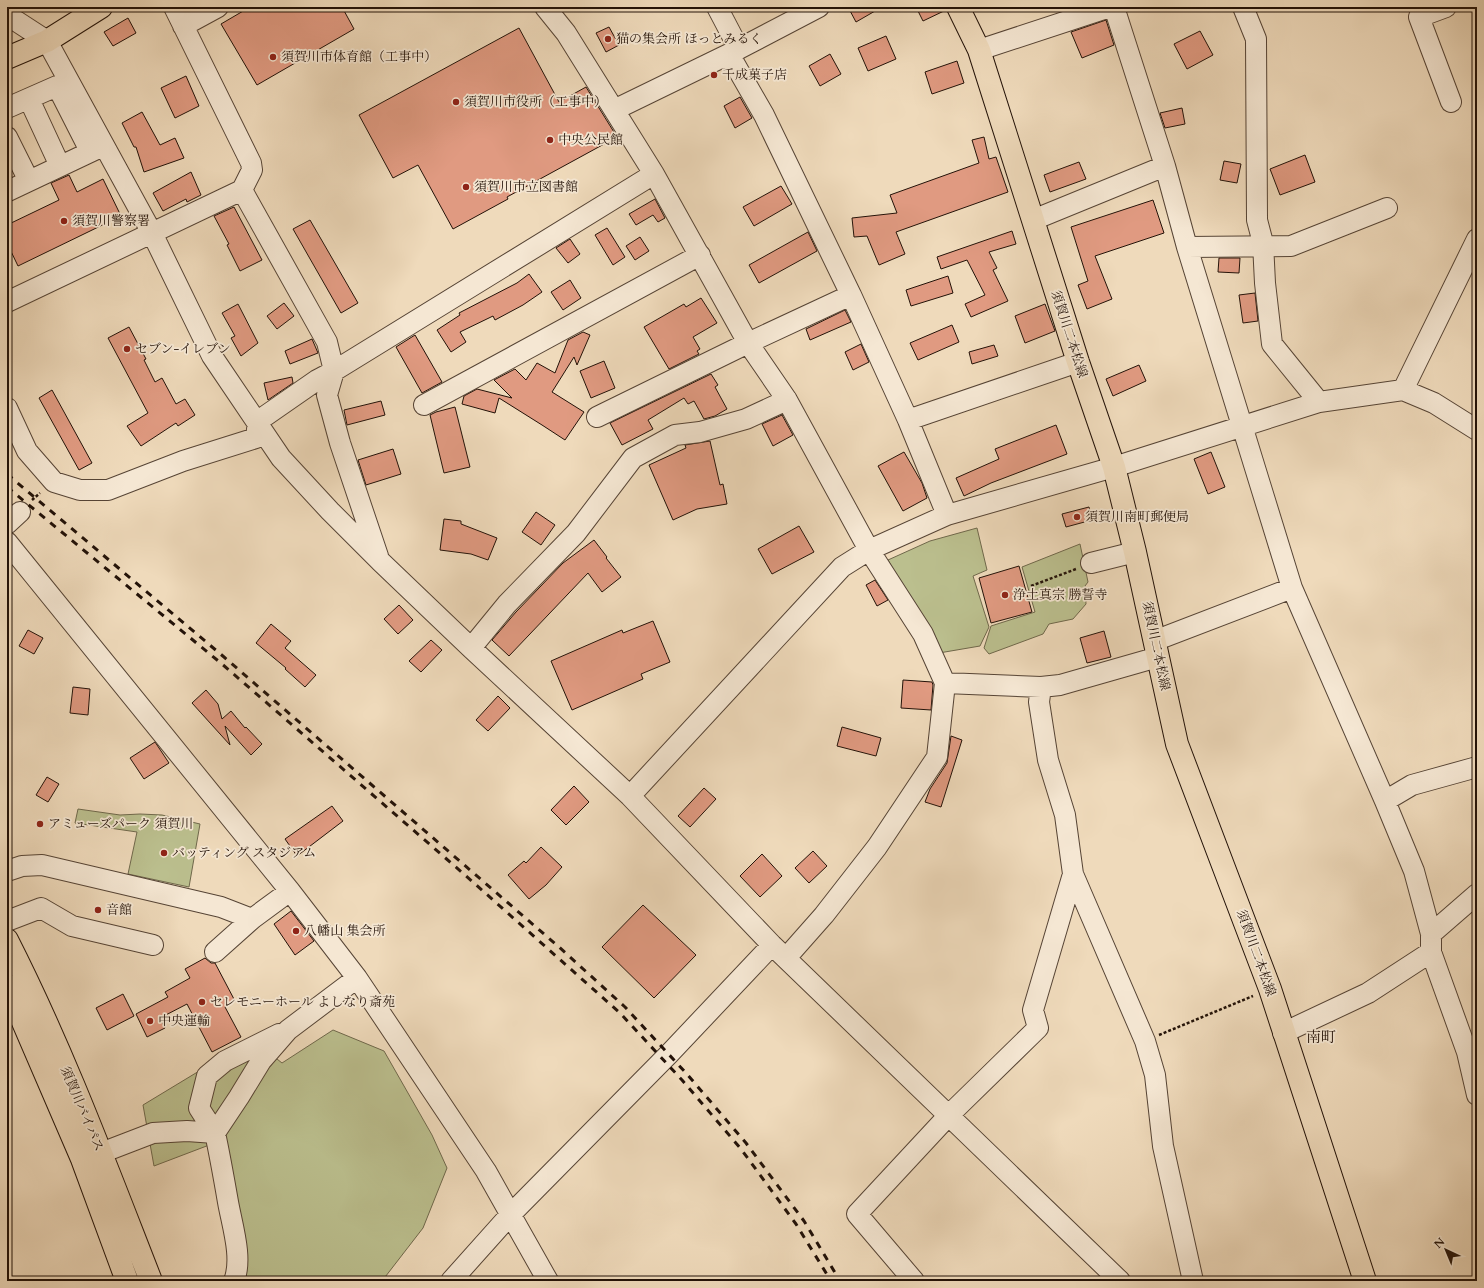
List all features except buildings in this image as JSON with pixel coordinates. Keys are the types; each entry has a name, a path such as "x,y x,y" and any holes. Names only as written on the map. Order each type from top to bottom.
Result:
{"main road":[{"path":"7,58 47,41 101,7"},
{"name":"須賀川二本松線","path":"958,7 979,50 1078,362 1114,467 1135,552 1177,744 1270,989 1283,1033 1365,1281"},
{"name":"須賀川バイパス","path":"7,940 13,987 150,1281"},
{"name":"須賀川バイパス","path":"92,1156 127,1281"}],"street":[{"path":"7,302 242,190 252,170 251,162 174,7"},
{"path":"184,26 218,7"},
{"path":"451,1281 510,1215 656,1066 779,952 824,915 877,846 937,757 945,683 923,634 868,550 787,400 748,343 654,174 566,33 546,7"},
{"path":"717,7 734,51 851,295 908,420 947,515"},
{"path":"614,110 819,7"},
{"path":"979,50 1110,7"},
{"path":"1114,7 1165,166 1187,247 1292,588 1386,801 1414,871 1431,943 1467,1052 1477,1095"},
{"path":"1243,7 1256,39 1257,220 1263,246 1265,283 1272,344 1319,402"},
{"path":"1446,7 1419,17 1451,102"},
{"path":"7,15 47,41 98,148"},
{"path":"7,108 57,86 152,233 212,356 282,458 330,511 380,560 471,648 630,796 779,952 1120,1281"},
{"path":"29,99 60,166"},
{"path":"7,137 29,181"},
{"path":"7,188 8,191 98,148"},
{"path":"1033,220 1165,166"},
{"path":"7,408 27,450 54,482 80,490 108,490 183,461 256,438 258,421 317,380 654,174"},
{"path":"242,190 327,342 334,371 327,395 340,443 380,560"},
{"path":"1187,247 1291,246 1387,208"},
{"path":"1403,390 1477,239"},
{"path":"424,405 700,256"},
{"path":"597,417 748,343 851,295"},
{"path":"908,420 1078,362"},
{"path":"630,796 842,567 868,550 947,515 1114,467 1319,402 1403,390 1434,404 1477,430"},
{"path":"471,648 507,604 576,533 633,458 675,435 700,432 746,420 787,400"},
{"path":"7,542 290,891 357,978 486,1171 548,1281"},
{"path":"1091,563 1135,552"},
{"path":"945,683 1041,687 1060,686 1156,649 1292,588"},
{"path":"1041,687 1040,702 1048,760 1065,815 1074,874 1145,1041 1154,1075 1163,1146 1193,1281"},
{"path":"1386,801 1412,785 1477,767"},
{"path":"14,868 42,865 221,907 252,919"},
{"path":"914,1281 857,1214 949,1115 1038,1028 1033,1010 1074,874"},
{"path":"215,952 252,919 290,891"},
{"path":"1283,1033 1368,993 1431,943 1477,894"},
{"path":"7,921 41,908 72,926 153,945"},
{"path":"234,1281 237,1275 236,1242 221,1160 215,1133 198,1108 207,1076 226,1060 288,1030 357,978"},
{"path":"215,1133 261,1061 288,1030"},
{"path":"92,1156 153,1133 187,1131 215,1133"}],"path":[{"path":"14,518 34,498 54,482"},
{"path":"1031,586 1091,563"},
{"path":"1145,1041 1270,989"}],"green space":[{"path":"977,528 987,570 973,576 989,627 980,646 939,653 888,560 930,541"},
{"path":"1080,544 1088,582 1085,586 1086,604 1073,619 1049,624 1043,634 989,654 984,648 991,626 1035,612 1022,567"},
{"name":"バッティング スタジアム","path":"78,809 120,815 162,815 200,824 189,887 128,874 137,832 75,823"},
{"path":"333,1030 384,1051 432,1135 447,1168 423,1228 382,1281 243,1281 225,1139 154,1166 143,1105 252,1039 282,1063"}],"railway":[{"path":"7,474 224,657 559,947 625,1007 686,1073 746,1143 804,1221 840,1281"},
{"path":"7,487 222,664 465,875 620,1013 682,1080 741,1149 796,1224 831,1281"}],"place":[{"name":"猫の集会所 ほっとみるく","path":"608,39"},
{"name":"須賀川市体育館（工事中）","path":"273,57"},
{"name":"千成菓子店","path":"714,75"},
{"name":"須賀川市役所（工事中）","path":"456,102"},
{"name":"中央公民館","path":"550,140"},
{"name":"須賀川市立図書館","path":"466,187"},
{"name":"須賀川警察署","path":"64,221"},
{"name":"セブン-イレブン","path":"127,349"},
{"name":"須賀川南町郵便局","path":"1077,517"},
{"name":"浄土真宗 勝誓寺","path":"1005,595"},
{"name":"アミューズパーク 須賀川","path":"40,824"},
{"name":"バッティング スタジアム","path":"164,853"},
{"name":"音館","path":"98,910"},
{"name":"八幡山 集会所","path":"296,931"},
{"name":"セレモニーホール よしなり斎苑","path":"202,1002"},
{"name":"中央運輸","path":"150,1021"}],"district":[{"name":"南町","path":"1321,1037"}]}
